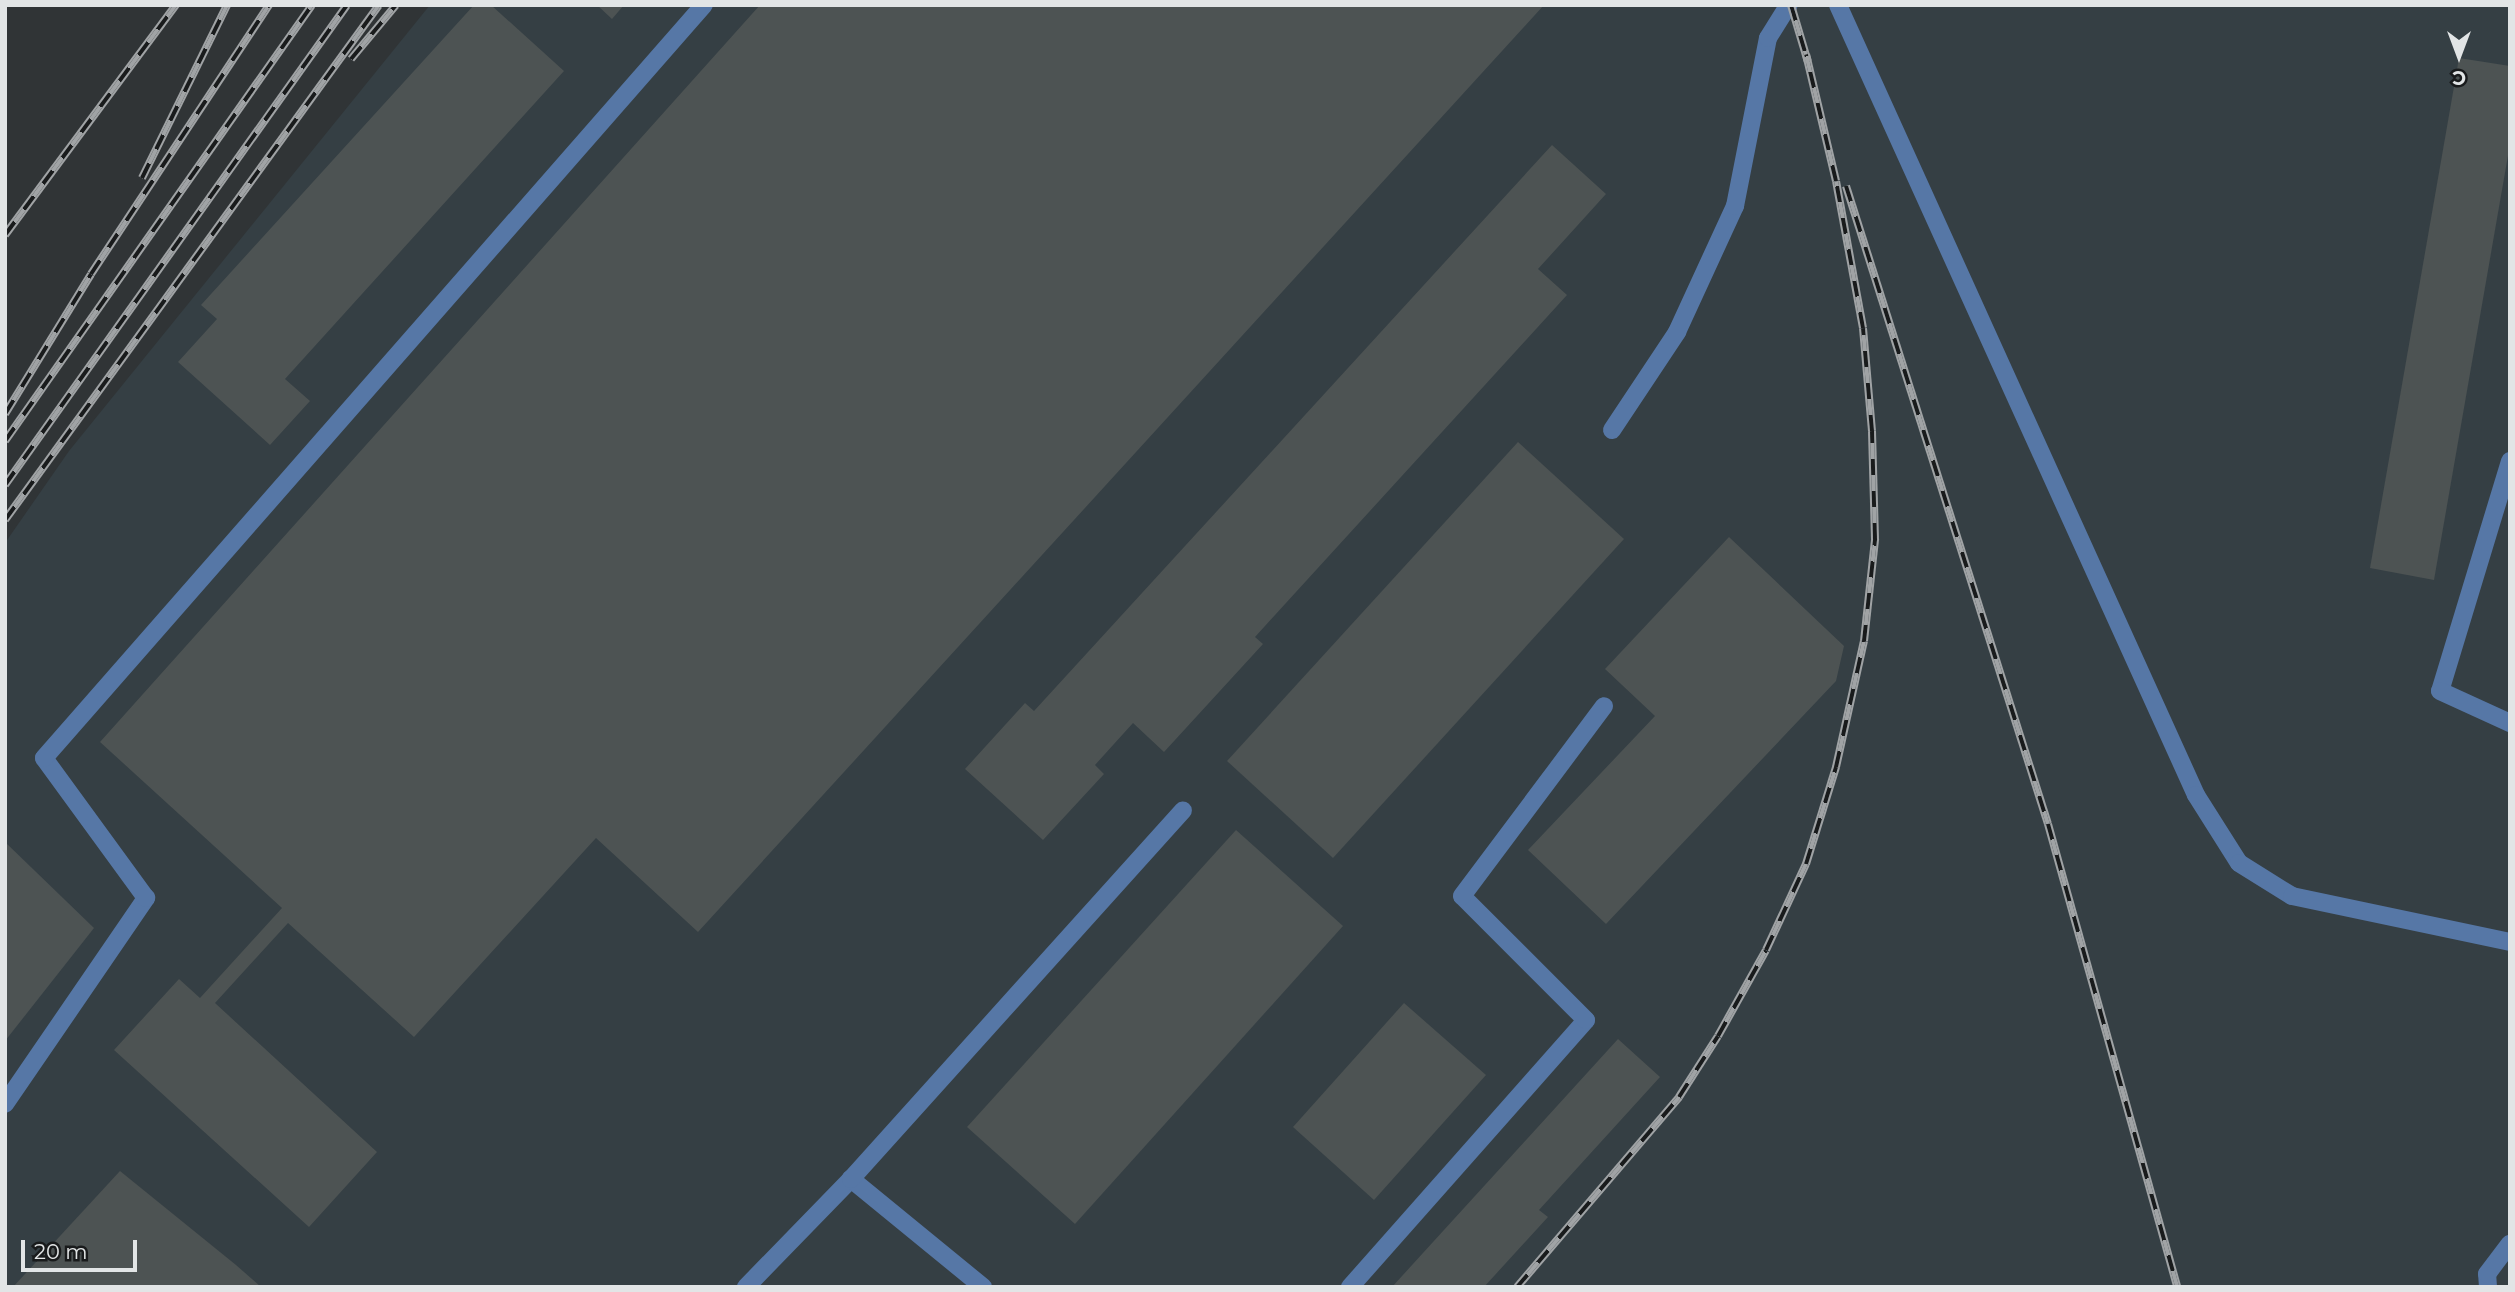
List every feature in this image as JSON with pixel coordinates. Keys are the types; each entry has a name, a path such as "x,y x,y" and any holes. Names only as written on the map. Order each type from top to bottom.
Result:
{"lane":[{"path":"5,1104 146,898 44,758 704,5"},
{"path":"1612,430 1677,332 1735,206 1768,38 1789,5"},
{"path":"1838,5 2196,795 2239,863 2292,896 2510,942"},
{"path":"2510,461 2440,691 2510,723"},
{"path":"1350,1287 1587,1020 1462,896 1604,706"},
{"path":"746,1287 851,1179 1183,810"},
{"path":"851,1179 983,1287"},
{"path":"2488,1287 2487,1274 2510,1244"}],"shaded area":[{"path":"430,5 2510,5 2510,1287 5,1287 5,543 69,451"}],"building":[{"path":"474,5 491,5 564,71 285,379 310,401 270,445 178,362 217,319 201,305"},
{"path":"597,5 624,5 612,19"},
{"path":"760,5 1544,5 698,932 596,838 414,1037 288,923 215,1003 377,1152 309,1227 114,1050 179,979 200,998 282,908 100,742"},
{"path":"2459,58 2510,66 2510,144 2434,580 2370,568"},
{"path":"1552,145 1606,194 1538,269 1567,295 1255,637 1263,644 1164,752 1133,723 1095,765 1104,774 1043,840 965,769 1025,703 1034,711"},
{"path":"1518,442 1624,539 1333,858 1227,761"},
{"path":"1729,537 1844,646 1836,681 1606,924 1528,850 1655,716 1605,669"},
{"path":"1236,830 1343,926 1075,1224 967,1127"},
{"path":"5,842 94,928 5,1041"},
{"path":"1404,1003 1486,1075 1374,1200 1293,1127"},
{"path":"1618,1039 1660,1077 1539,1210 1548,1217 1484,1287 1392,1287"},
{"path":"120,1171 236,1265 261,1287 13,1287"}],"railway":[{"path":"5,235 176,5"},
{"path":"142,178 227,5"},
{"path":"5,414 91,274 269,5"},
{"path":"5,441 312,5"},
{"path":"5,485 347,5"},
{"path":"5,520 379,5"},
{"path":"351,59 396,5"},
{"path":"1791,5 1808,62"},
{"path":"1517,1287 1679,1097 1718,1036 1766,950 1806,864 1836,767 1864,641 1875,539 1872,431 1863,328 1836,181 1806,54"},
{"path":"1846,186 2048,824 2177,1287"}]}
